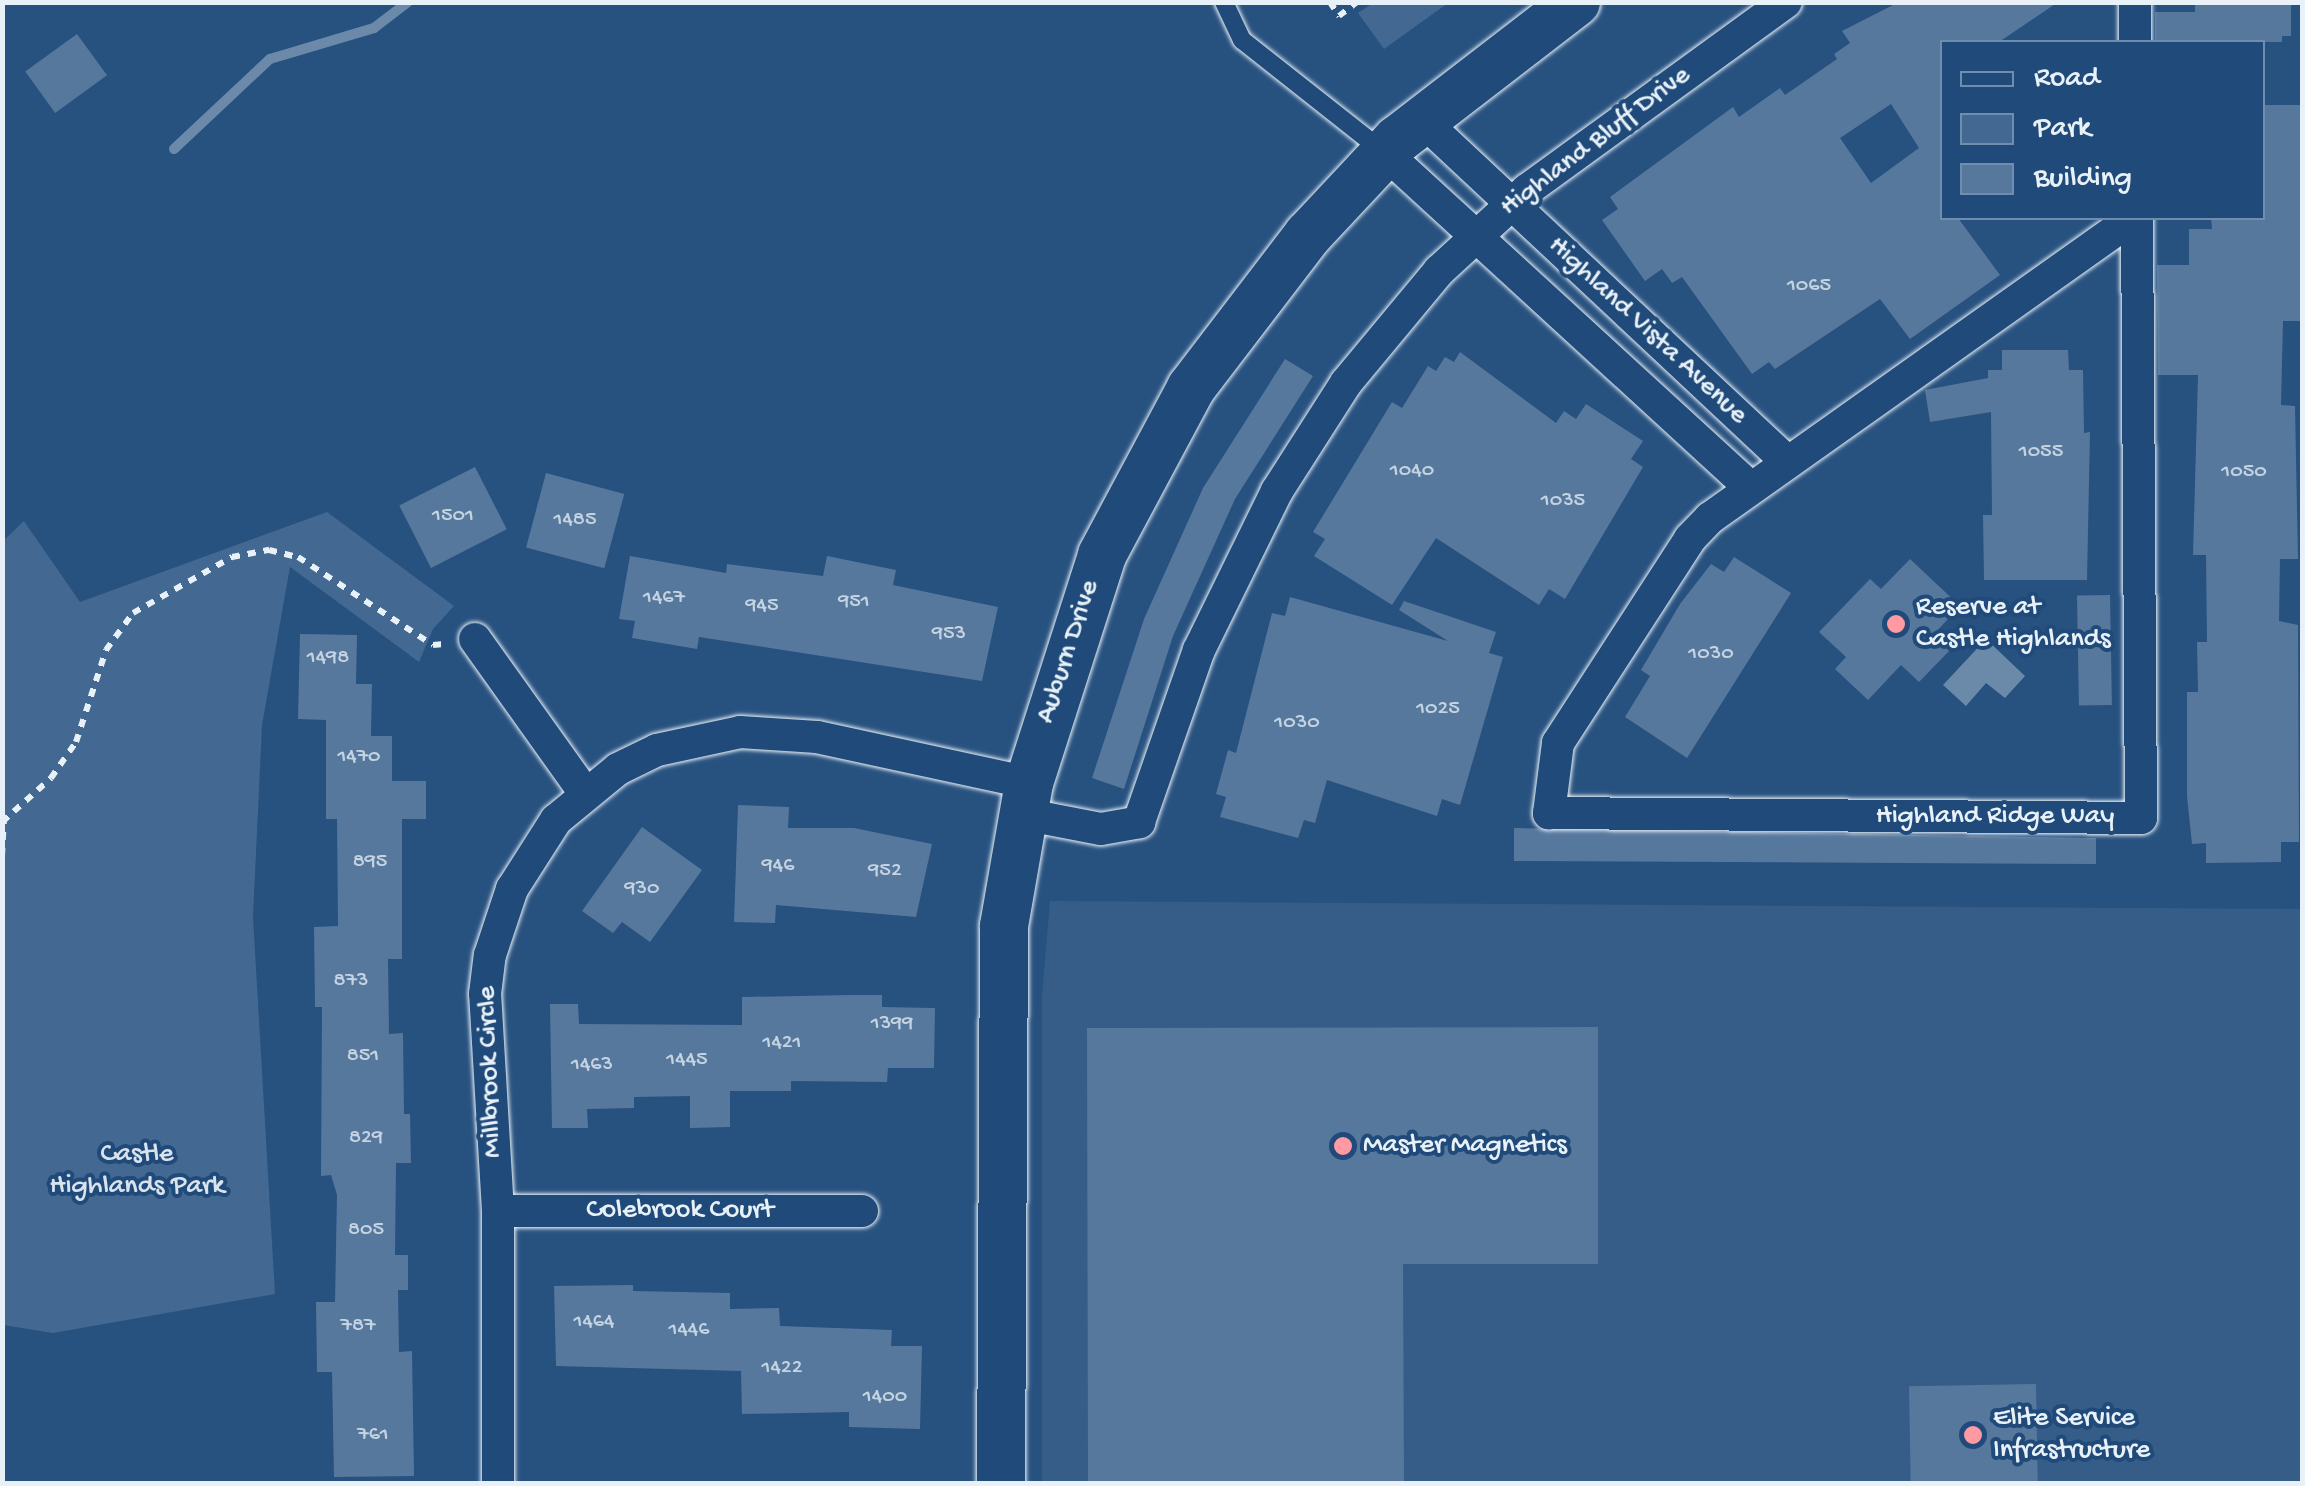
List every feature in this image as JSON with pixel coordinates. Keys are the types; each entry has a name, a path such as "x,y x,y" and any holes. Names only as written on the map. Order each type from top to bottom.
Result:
{"street":[{"name":"Auburn Drive","path":"1001,1484 1000,988 1026,799 1079,616 1145,467 1249,306 1384,152 1421,119 1576,2"},
{"name":"Highland Bluff Drive","path":"1026,799 1101,829 1140,822 1199,650 1277,491 1346,383 1475,237 1511,204 1786,2"},
{"path":"2134,2 2135,40"},
{"name":"Highland Vista Avenue","path":"1421,119 1786,460"},
{"name":"Highland Vista Avenue","path":"1384,152 1749,487"},
{"path":"1749,487 2132,220"},
{"name":"Highland Ridge Way","path":"1749,487 1690,539 1558,743 1549,813 2141,818 2135,220"},
{"path":"475,639 585,793"},
{"name":"Millbrook Circle","path":"498,1484 498,1210 486,1034 490,955 512,888 532,853 585,793 657,750 778,731 1026,799"},
{"name":"Colebrook Court","path":"498,1210 862,1210"}],"lane":[{"path":"1224,2 1242,40 1384,152"}],"path":[{"path":"1330,2 1339,16 1357,2"},
{"path":"2,856 3,821 51,778 76,742 106,650 133,614 232,558 269,550 298,557 433,645 475,639"}],"shaded area":[{"path":"1986,639 2025,676 2005,698 1986,683 1966,706 1943,685"},
{"path":"1050,901 2302,909 2302,1483 1042,1484 1042,997"}],"green space":[{"path":"1373,3 1448,3 1384,49 1358,13"},
{"name":"Castle Highlands Park","path":"327,512 454,606 433,629 419,662 290,567 262,725 253,917 275,1294 53,1333 3,1325 3,541 24,521 80,602"}],"building":[{"path":"1899,2 2058,2 2002,40 1940,40 1940,220 1959,220 2000,275 1910,339 1880,299 1775,369 1769,362 1752,374 1682,277 1672,283 1662,269 1645,281 1602,220 1618,209 1610,197 1733,107 1739,117 1780,88 1785,95 1837,59 1834,54 1850,43 1842,31","holes":["1891,104 1919,148 1871,183 1840,138"]},
{"path":"2195,3 2291,3 2291,36 2282,36 2282,42 2155,40 2155,12 2195,12"},
{"path":"77,34 107,75 55,113 25,72"},
{"path":"2265,105 2300,105 2302,321 2283,321 2281,405 2295,406 2298,559 2280,559 2279,621 2298,625 2299,842 2281,842 2281,862 2206,863 2206,843 2192,844 2187,796 2187,692 2198,692 2197,642 2207,642 2206,555 2193,555 2198,375 2158,375 2157,265 2189,265 2189,229 2212,229 2211,220 2265,220"},
{"path":"2002,350 2068,350 2069,370 2083,370 2084,433 2090,432 2087,580 1984,580 1983,515 1992,515 1991,412 1930,422 1925,390 1988,378 1988,370 2002,370"},
{"path":"1460,352 1556,423 1564,411 1576,419 1586,404 1643,441 1631,459 1643,467 1565,599 1549,589 1539,605 1436,538 1392,605 1314,556 1325,539 1313,532 1392,402 1402,408 1428,366 1436,371 1445,357 1454,362"},
{"path":"1285,359 1313,376 1235,499 1173,636 1124,789 1092,778 1144,619 1203,488"},
{"path":"475,467 507,529 431,568 399,506"},
{"path":"546,473 624,494 604,568 526,547"},
{"path":"630,556 726,573 727,564 823,576 827,556 896,570 893,585 998,607 982,681 699,637 697,649 632,638 635,621 619,619"},
{"path":"1734,557 1791,593 1687,758 1625,717 1650,676 1641,670 1680,604 1711,564 1724,572"},
{"name":"Reserve at Castle Highlands","path":"1910,559 1960,606 1935,633 1951,649 1919,682 1901,665 1868,700 1835,669 1846,657 1819,632 1870,579 1881,589"},
{"path":"2110,595 2112,705 2079,706 2077,596"},
{"path":"1290,597 1448,641 1399,610 1404,601 1496,632 1489,653 1503,657 1460,805 1442,799 1437,816 1327,780 1315,823 1304,820 1298,838 1220,817 1226,797 1216,794 1228,750 1236,753 1272,613 1285,616"},
{"path":"300,634 357,635 356,684 372,684 371,736 392,736 392,781 426,781 426,819 402,819 402,959 388,959 389,1034 403,1033 404,1114 410,1114 411,1163 396,1163 395,1255 408,1255 408,1290 398,1290 399,1352 412,1351 414,1476 334,1477 332,1372 317,1372 316,1302 335,1302 337,1195 331,1175 321,1176 322,1007 315,1007 314,927 338,926 337,819 326,819 326,720 298,719"},
{"path":"738,805 789,807 788,828 854,828 932,844 916,917 776,905 775,923 734,922"},
{"path":"642,827 702,870 650,942 622,922 613,933 582,911"},
{"path":"1514,828 2096,838 2096,864 1514,861"},
{"path":"882,995 882,1007 935,1008 934,1068 888,1068 887,1082 791,1081 791,1091 730,1091 730,1127 690,1128 690,1096 634,1097 634,1108 587,1109 588,1128 552,1128 550,1004 578,1004 579,1024 742,1025 742,997"},
{"name":"Master Magnetics","path":"1598,1027 1598,1264 1403,1264 1404,1484 1088,1484 1087,1028"},
{"path":"633,1285 633,1291 730,1293 730,1309 779,1308 780,1326 892,1330 891,1346 922,1346 920,1429 849,1427 849,1412 742,1414 741,1371 556,1366 554,1286"},
{"name":"Elite Service Infrastructure","path":"2036,1384 2038,1484 1911,1484 1909,1386"}],"waterway":[{"path":"174,149 270,59 374,28 408,2"}],"place":[{"name":"Reserve at Castle Highlands","path":"1896,624"},
{"name":"Master Magnetics","path":"1343,1146"},
{"name":"Elite Service Infrastructure","path":"1973,1435"}]}
